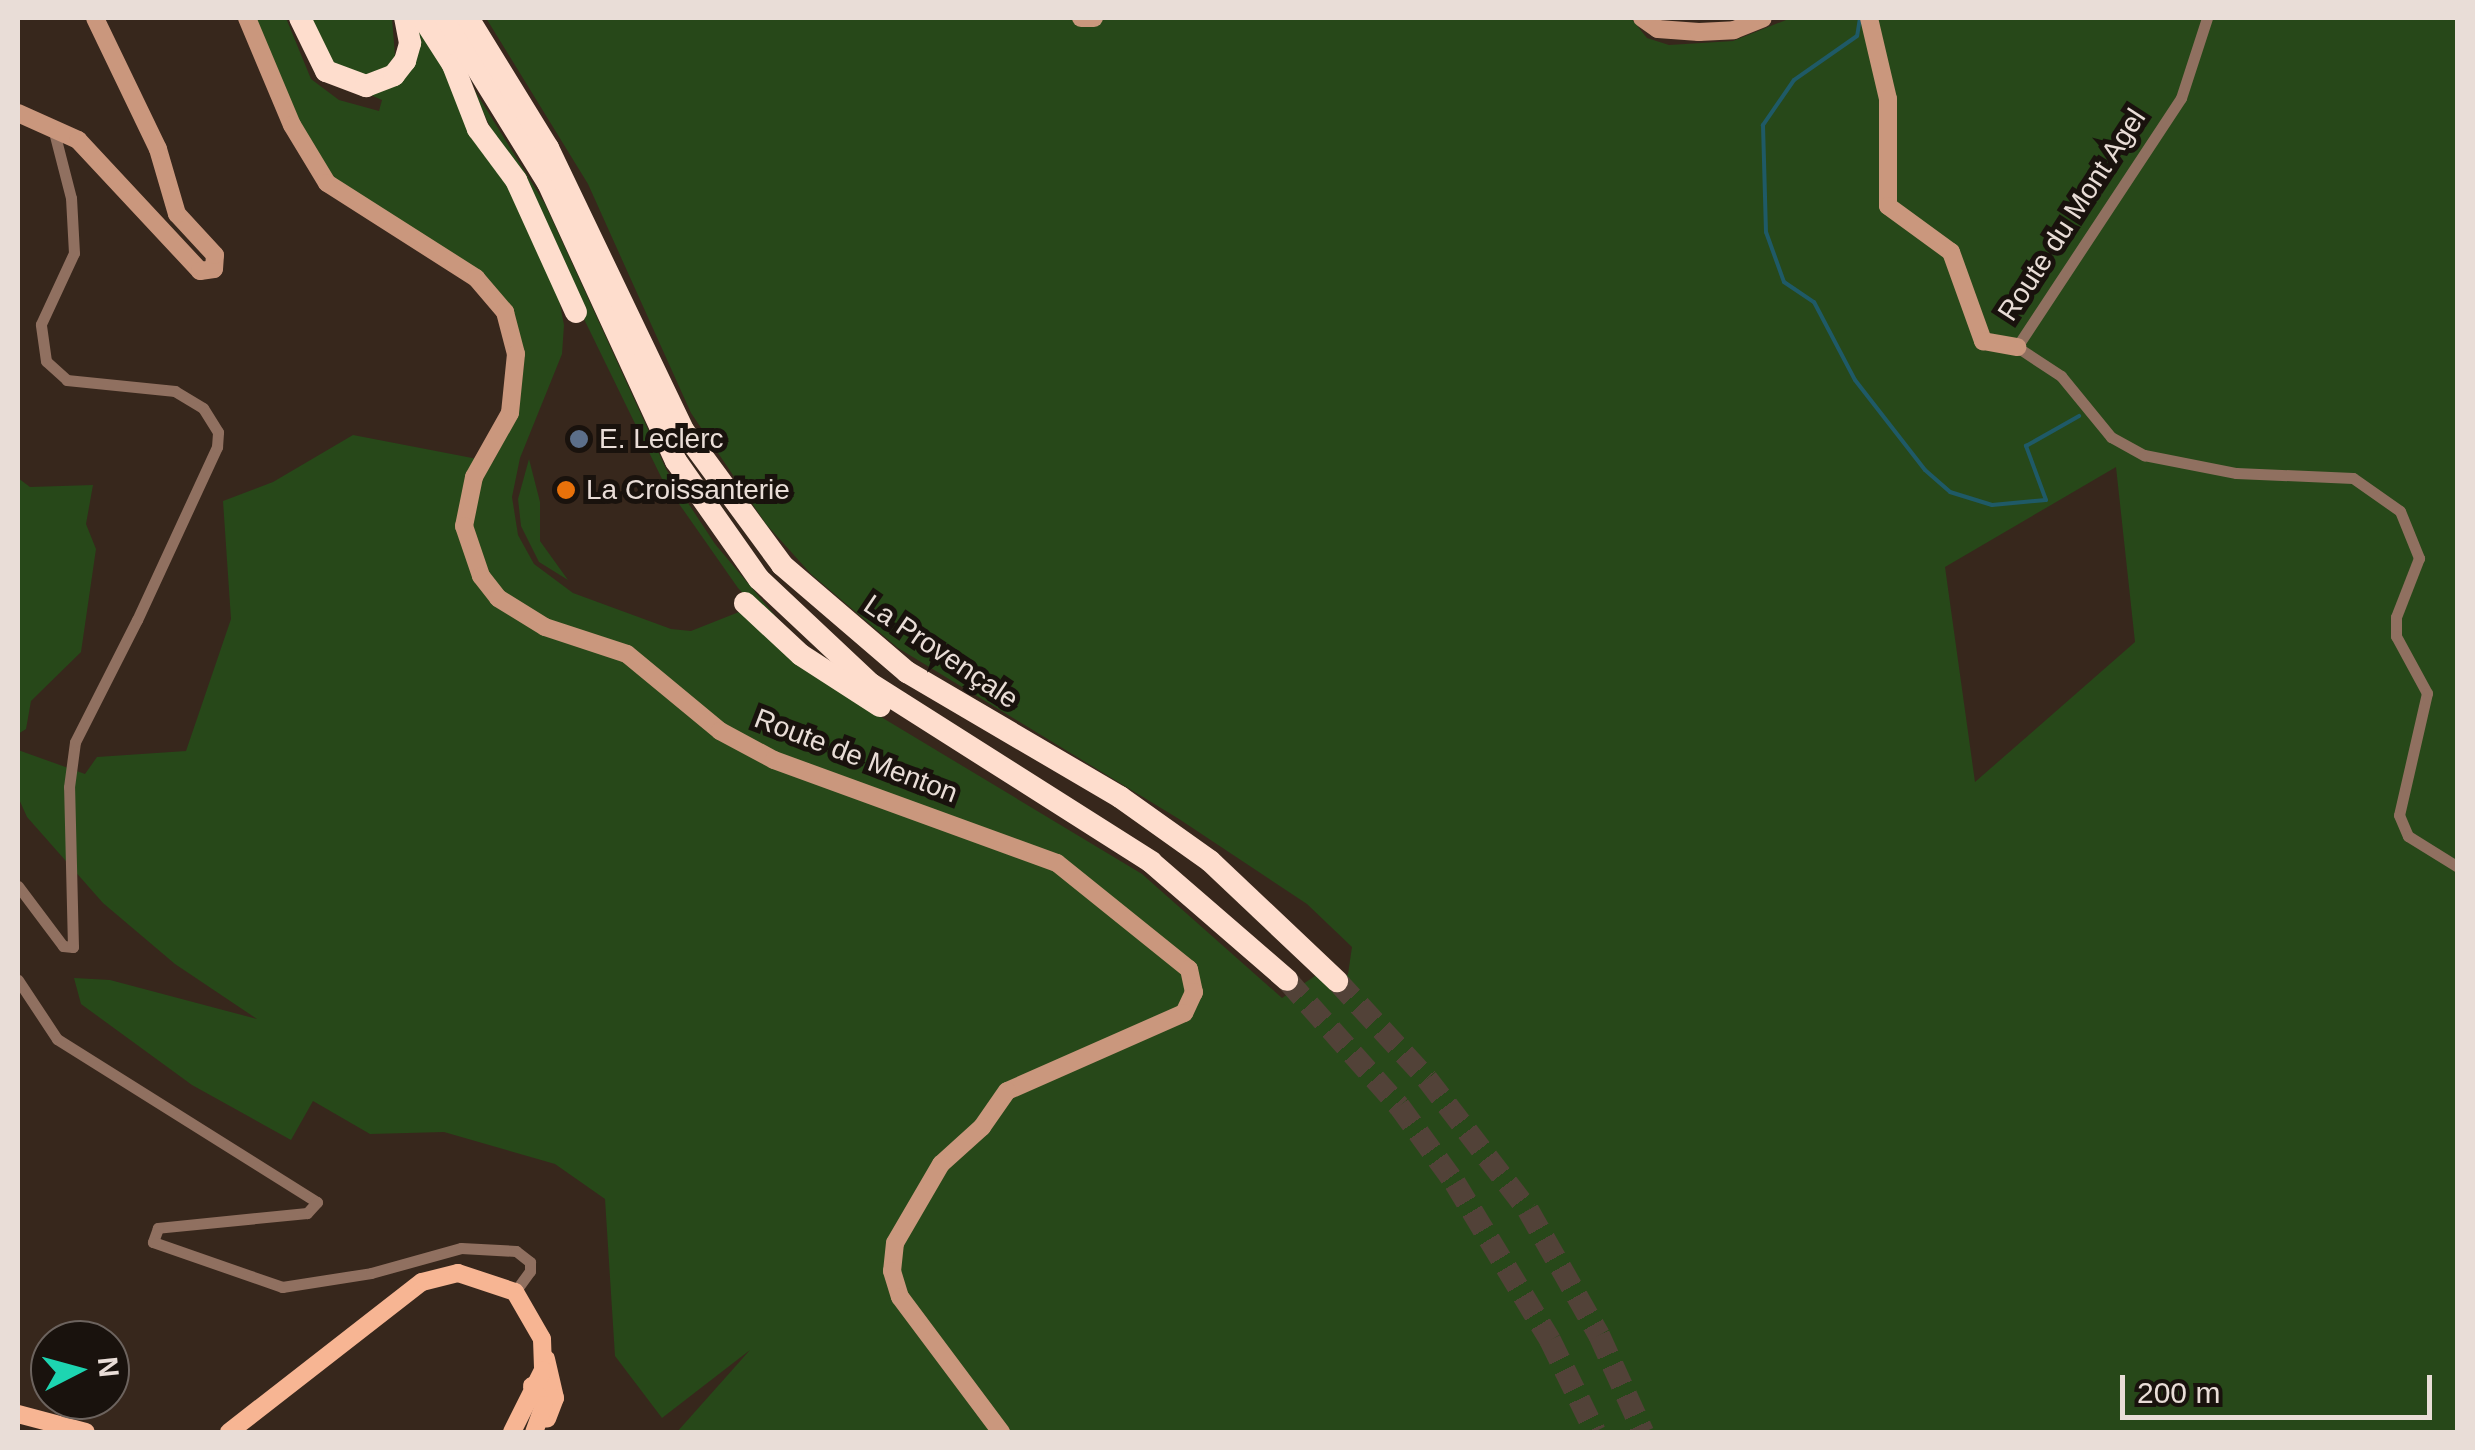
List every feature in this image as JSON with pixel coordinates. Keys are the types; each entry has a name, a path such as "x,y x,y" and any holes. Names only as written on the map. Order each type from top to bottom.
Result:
{"highway":[{"path":"300,18 326,71 366,86 394,76 405,62 410,43 405,18"},
{"path":"424,18 453,65 478,129 520,189 576,312"},
{"path":"446,18 540,169 661,432 739,555 847,664 1151,862 1287,980"},
{"name":"La Provençale","path":"468,18 548,148 683,430 782,565 907,672 1120,797 1192,848 1260,903 1337,982"},
{"path":"745,603 839,682 1012,774"}],"main road":[{"path":"18,113 54,128 92,152 200,271 214,270 215,255 177,214 158,149 95,18"},
{"name":"Route de Menton","path":"247,18 292,125 327,183 476,278 505,312 516,354 510,414 474,477 464,526 481,576 498,598 545,626 627,654 720,732 774,760 1057,863 1189,970 1194,992 1184,1014 1008,1091 982,1126 941,1164 895,1244 892,1271 900,1297 1000,1432"},
{"path":"1081,18 1094,18"},
{"path":"1642,18 1658,29 1699,32 1734,30 1763,18"},
{"name":"Route du Mont Agel","path":"1870,24 1890,120 1888,206 1951,252 1984,341 2017,347"},
{"path":"229,1432 422,1282 440,1275 482,1276 511,1292 538,1326 546,1358 537,1386 509,1432"},
{"path":"511,1292 530,1324 537,1386 544,1405 536,1429"},
{"path":"18,1414 86,1432"}],"street":[{"name":"Route du Mont Agel","path":"2017,347 2181,98 2207,18"},
{"path":"18,886 63,946 73,947 69,787 75,742 217,447 218,432 203,408 174,391 54,374 41,342 41,324 66,282 74,253 71,198 54,128"},
{"path":"2017,347 2061,376 2111,437 2144,455 2236,473 2352,478 2400,511 2419,558 2396,617 2396,636 2428,694 2400,814 2408,836 2458,867"},
{"path":"18,980 57,1039 317,1202 307,1212 158,1228 153,1242 282,1287 372,1273 461,1248 516,1251 530,1262 511,1292"}],"green space":[{"path":"253,18 286,18 311,79 339,100 379,111 382,100 366,93 380,91 416,19 502,173 559,299 564,325 562,354 520,458 512,497 518,535 534,564 573,593 671,629 691,631 744,610 828,685 1142,874 1282,998 1318,974 1334,990 1348,974 1352,947 1307,904 1179,819 898,648 811,574 766,524 691,413 588,184 486,18 1631,18 1647,38 1669,45 1733,41 1791,18 2457,18 2457,1432 677,1432 750,1350 662,1418 615,1356 605,1199 555,1164 444,1132 370,1134 313,1101 291,1140 192,1085 81,1004 74,978 110,980 257,1019 175,964 103,903 27,817 18,797 18,750 85,774 97,757 186,751 231,619 223,501 273,482 353,435 493,462 519,409 524,363 507,307 352,196 310,152","holes":["2116,467 2135,642 1975,782 1945,567"]},
{"path":"307,18 392,18 395,56 386,68 361,76 330,62"},
{"path":"464,73 545,204 667,471 715,544 783,625 780,631 738,588 663,481"},
{"path":"529,459 540,502 540,541 568,580 539,562 521,526 518,499"},
{"path":"18,478 30,487 93,485 86,524 96,549 81,652 31,701 26,729 18,734"}],"waterway":[{"path":"1860,18 1857,36 1794,80 1763,125 1766,232 1784,282 1814,302 1855,380 1925,470 1950,492 1992,505 2046,500 2026,446 2079,416"}],"tunnel":[{"path":"1287,980 1399,1106 1455,1183 1550,1340 1595,1432"},
{"path":"1337,981 1427,1079 1528,1210 1599,1335 1643,1432"}],"place":[{"name":"E. Leclerc","path":"579,439"},
{"name":"La Croissanterie","path":"566,490"}]}
